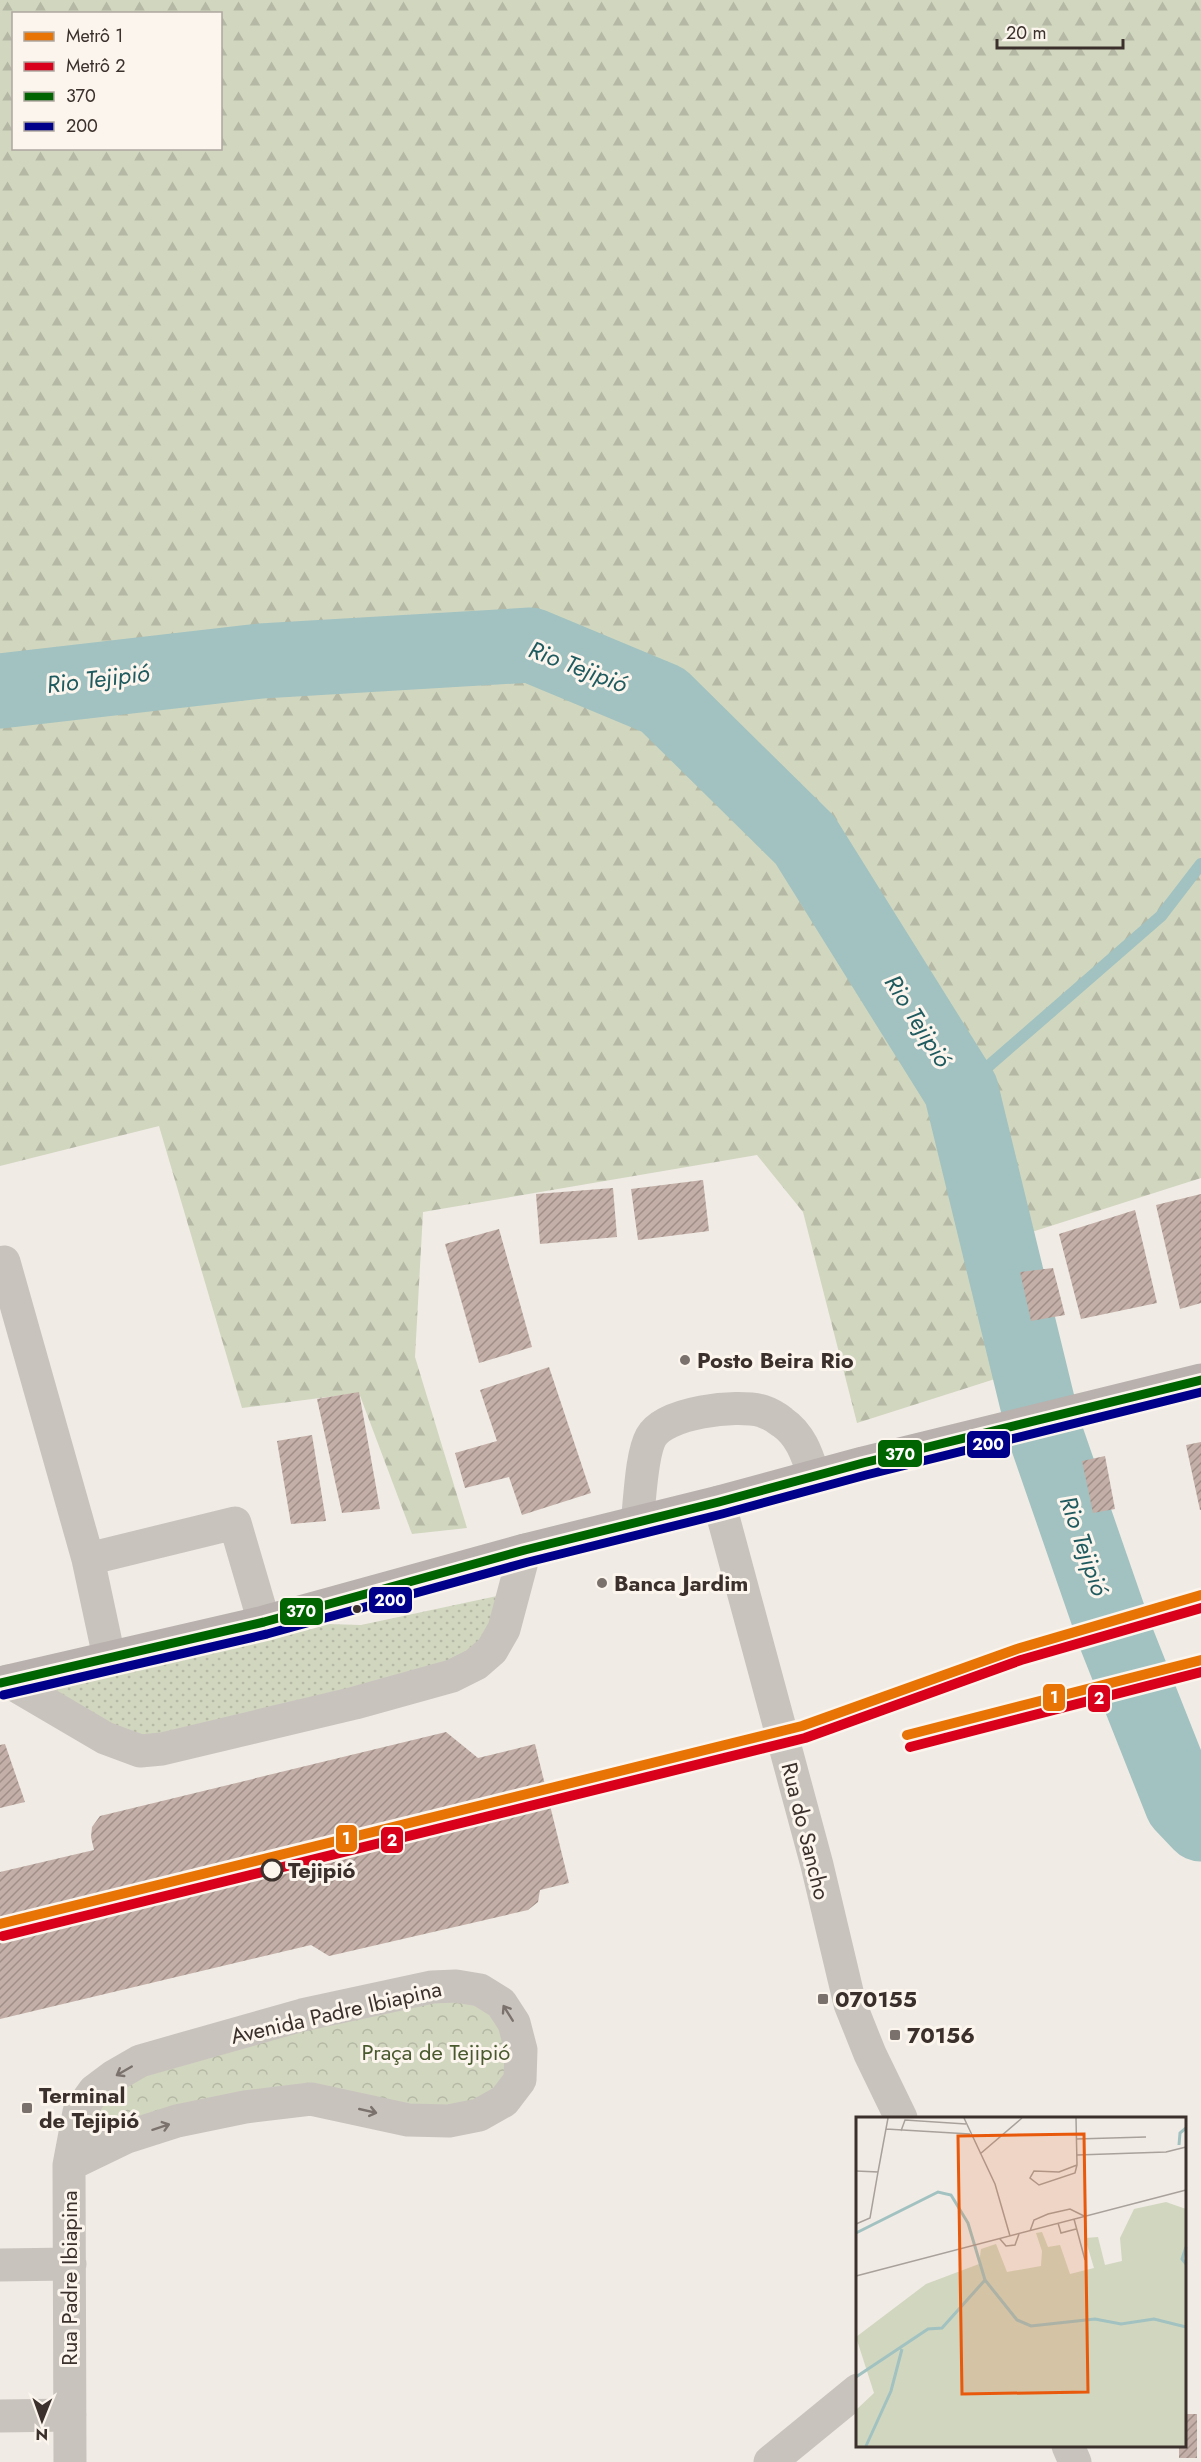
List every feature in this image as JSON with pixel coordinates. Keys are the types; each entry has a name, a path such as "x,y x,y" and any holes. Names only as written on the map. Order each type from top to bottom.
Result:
{"main road":[{"path":"4,1682 264,1622 525,1550 719,1502 863,1462 1201,1380"}],"street":[{"path":"4,1262 88,1559 109,1658"},
{"path":"637,1523 646,1453 651,1437 660,1426 675,1418 709,1411 761,1411 783,1422 803,1443 814,1476"},
{"name":"Rua do Sancho","path":"719,1502 817,1865 850,2004 870,2054 901,2117"},
{"path":"88,1559 235,1522 264,1622"},
{"path":"4,1682 105,1738 140,1750 162,1749 355,1703 452,1676 476,1664 492,1650 504,1629 525,1550"},
{"name":"Avenida Padre Ibiapina","path":"432,1987 480,1990 501,2002 513,2023 521,2050 520,2080 504,2101 479,2115 449,2121 408,2120 311,2099 245,2107 177,2121 127,2137 69,2165 79,2112 94,2091 114,2076 140,2061 302,2015 432,1987"},
{"name":"Rua Padre Ibiapina","path":"69,2165 70,2462"},
{"path":"0,2265 70,2264"},
{"path":"770,2462 797,2451 856,2392"},
{"path":"0,2416 70,2415"},
{"path":"1069,2447 1075,2462"}],"green space":[{"path":"0,0 1201,0 1201,1178 1013,1238 995,1379 857,1423 803,1212 757,1155 423,1212 415,1357 467,1528 412,1534 359,1393 242,1408 159,1126 0,1166"},
{"path":"511,1593 496,1640 437,1681 138,1749 45,1691 264,1622 361,1625"},
{"name":"Praça de Tejipió","path":"431,1979 505,2014 519,2080 477,2118 305,2103 67,2157 92,2088"}],"building":[{"path":"703,1180 709,1231 638,1240 631,1189"},
{"path":"613,1188 617,1237 540,1244 536,1194"},
{"path":"1201,1194 1201,1303 1180,1309 1156,1205"},
{"path":"1135,1210 1157,1303 1081,1319 1059,1234"},
{"path":"499,1229 532,1347 479,1363 445,1244"},
{"path":"1053,1268 1065,1315 1031,1321 1020,1272"},
{"path":"549,1367 591,1493 522,1515 509,1477 465,1488 455,1453 497,1441 480,1390"},
{"path":"359,1392 380,1509 342,1513 317,1399"},
{"path":"312,1435 326,1521 291,1524 277,1441"},
{"path":"1201,1442 1201,1510 1200,1510 1186,1445"},
{"path":"1105,1456 1115,1509 1093,1513 1082,1461"},
{"name":"Tejipió","path":"446,1732 478,1758 535,1744 569,1883 540,1890 538,1902 528,1910 329,1956 311,1945 0,2019 0,1872 94,1850 91,1837 92,1827 100,1816"},
{"path":"5,1744 25,1802 0,1808 0,1745"},
{"path":"1186,2414 1197,2414 1197,2458 1179,2458 1179,2447 1186,2447"}],"waterway":[{"name":"Rio Tejipió","path":"0,691 261,661 531,645 663,700 805,840 961,1090 1044,1430 1115,1635 1182,1804 1201,1824"},
{"path":"961,1090 1161,916 1201,864"}],"metro line":[{"name":"1","path":"0,1924 802,1726 1017,1649 1201,1595"},
{"name":"2","path":"3,1936 805,1738 1021,1660 1201,1608"},
{"name":"1","path":"907,1735 1201,1660"},
{"name":"2","path":"910,1747 1201,1672"}],"transit line":[{"name":"370","path":"0,1683 264,1622 525,1550 719,1502 863,1463 1201,1380"},
{"name":"200","path":"3,1695 267,1634 528,1562 1201,1392"}],"place":[{"name":"Posto Beira Rio","path":"685,1360"},
{"name":"Banca Jardim","path":"602,1583"},
{"name":"Tejipió","path":"272,1870"},
{"name":"070155","path":"823,1999"},
{"name":"70156","path":"895,2035"},
{"name":"Terminal de Tejipió","path":"27,2108"}]}
